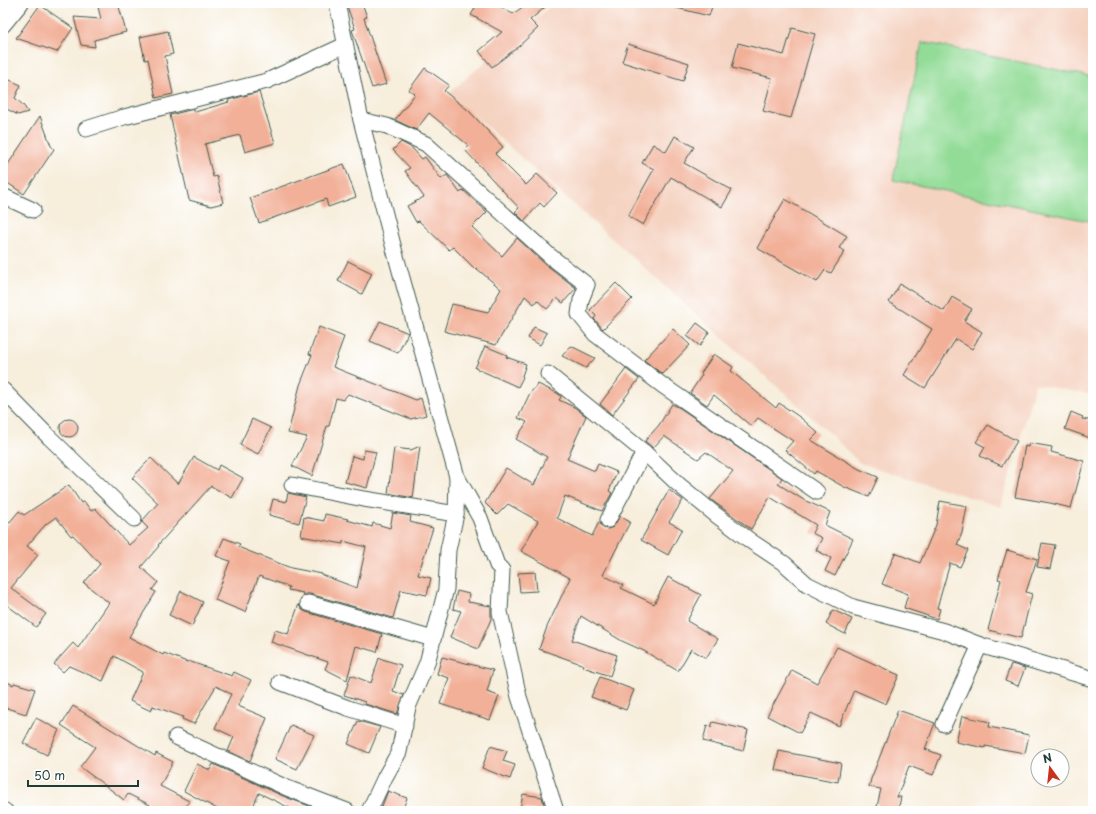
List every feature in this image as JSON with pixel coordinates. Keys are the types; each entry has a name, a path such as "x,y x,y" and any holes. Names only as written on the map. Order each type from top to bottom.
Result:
{"street":[{"path":"3,26 21,3"},
{"path":"337,3 361,120 394,249 457,477 480,518 497,564 502,570 500,612 519,697 556,811"},
{"path":"86,129 124,117 267,81 345,45"},
{"path":"361,120 387,126 426,144 550,256 587,285 581,300 579,314 595,334 662,385 817,492"},
{"path":"3,196 34,210"},
{"path":"548,374 644,452 678,484 716,515 785,564 807,584 853,607 944,631 980,644 1093,679"},
{"path":"3,390 50,438 134,519"},
{"path":"608,520 644,452"},
{"path":"369,811 399,752 408,707 428,662 446,589 448,550 456,514 457,477"},
{"path":"292,485 364,499 456,514"},
{"path":"308,603 433,639"},
{"path":"944,724 980,644"},
{"path":"280,682 348,708 405,726"},
{"path":"176,737 286,788 347,811"}],"shaded area":[{"path":"554,3 1093,3 1093,395 1035,384 1001,507 860,463 829,433 449,93"}],"green space":[{"path":"922,42 1093,77 1093,222 893,180"}],"building":[{"path":"97,3 118,3 126,32 94,40 95,47 81,45 74,17 101,19"},
{"path":"346,3 362,3 367,17 364,18 386,84 372,88 352,30 355,29"},
{"path":"478,3 493,3 513,14 528,3 550,3 530,20 538,28 518,47 492,67 479,51 502,32 471,15"},
{"path":"674,3 713,3 709,16 673,7"},
{"path":"40,5 73,28 57,52 16,38"},
{"path":"792,28 815,34 791,118 763,111 772,78 732,68 738,43 784,55"},
{"path":"168,31 173,54 165,56 173,94 156,98 148,59 145,60 140,37"},
{"path":"628,44 689,63 683,81 622,62"},
{"path":"425,68 449,85 444,91 469,111 503,147 495,154 526,185 537,174 557,193 544,207 540,203 524,221 515,212 519,208 464,149 468,145 429,113 416,130 395,120 415,94 409,90"},
{"path":"3,77 21,85 15,98 28,112 18,115 3,107"},
{"path":"259,92 275,143 245,152 240,135 205,144 213,177 217,176 223,203 211,206 189,200 170,115 194,109 195,112 229,102 228,100"},
{"path":"40,116 51,146 54,149 24,194 3,180 3,172"},
{"path":"675,136 694,147 684,163 732,190 722,207 671,177 643,225 628,216 654,169 642,163 653,144 666,152"},
{"path":"401,142 412,148 422,159 425,157 441,179 447,175 460,193 463,190 487,212 472,227 502,256 517,238 544,263 576,288 563,303 557,298 547,309 537,300 534,304 525,296 496,345 444,331 452,304 488,312 501,289 476,268 475,269 453,247 449,250 419,221 416,222 407,206 424,197 405,171 410,168 393,150"},
{"path":"344,164 356,197 328,207 326,199 259,223 250,198"},
{"path":"785,199 847,236 839,248 845,251 831,273 825,270 817,282 757,248"},
{"path":"348,261 372,273 362,294 338,281"},
{"path":"616,283 632,299 603,329 594,319 596,316 590,310"},
{"path":"900,284 944,311 952,297 972,309 964,321 982,332 972,349 956,339 925,388 904,375 932,329 889,302"},
{"path":"380,321 408,333 398,353 370,341"},
{"path":"697,323 709,332 700,346 687,336"},
{"path":"319,327 344,337 333,367 416,400 421,398 426,415 411,419 348,394 343,400 336,398 329,426 327,426 312,476 292,466 307,437 288,433 300,385 312,355 309,354"},
{"path":"534,327 547,333 540,345 528,338"},
{"path":"673,329 690,345 662,374 644,360"},
{"path":"485,346 507,355 506,357 526,364 523,377 518,387 475,368"},
{"path":"571,346 595,358 586,368 562,356"},
{"path":"714,354 733,367 731,371 776,408 779,403 801,418 818,433 811,440 859,469 878,477 869,497 844,487 816,471 814,474 785,450 793,441 758,418 751,426 714,395 707,405 690,393"},
{"path":"626,369 639,379 612,415 600,404"},
{"path":"538,384 559,394 561,397 559,400 574,407 586,416 567,459 595,471 598,464 617,472 609,491 612,493 602,511 565,496 557,518 592,536 599,522 603,528 608,529 613,527 620,516 630,522 603,575 623,585 621,588 654,604 668,577 701,595 687,621 718,639 706,658 691,649 678,671 644,651 622,641 581,616 572,640 617,655 610,676 539,649 547,627 570,578 521,551 538,521 508,504 497,515 485,503 506,468 534,485 547,457 516,439 527,422 518,418 530,393"},
{"path":"672,404 782,478 778,484 804,500 830,512 825,525 853,539 835,576 825,571 831,558 816,550 822,538 812,533 816,525 770,497 751,529 710,499 733,471 706,452 698,459 664,436 653,448 645,441 659,425"},
{"path":"1071,412 1083,417 1082,419 1093,421 1093,439 1065,429"},
{"path":"69,419 75,422 78,428 75,434 69,437 63,434 60,428 63,422"},
{"path":"252,419 271,428 258,454 240,445"},
{"path":"988,425 1017,441 1002,466 980,456 985,447 976,442"},
{"path":"1029,443 1052,447 1051,452 1084,461 1071,508 1015,497 1025,446 1028,447"},
{"path":"420,446 413,498 388,493 394,448 411,450"},
{"path":"364,450 376,452 367,488 345,482 352,456 363,459"},
{"path":"194,457 217,470 219,465 243,478 232,498 211,486 158,545 159,546 141,567 158,582 152,590 156,592 129,637 163,655 164,653 232,676 234,672 251,680 238,706 267,718 250,761 228,751 234,737 215,728 231,694 216,686 194,724 182,719 183,717 153,706 151,711 130,701 143,672 114,656 103,681 69,666 63,672 54,664 73,643 78,648 109,603 84,583 100,564 73,535 71,536 56,517 46,524 27,546 38,555 11,588 46,614 36,627 3,602 3,530 19,511 24,515 69,485 81,503 84,501 91,511 95,508 129,545 148,528 142,522 158,503 132,478 151,458 178,484"},
{"path":"669,490 683,500 669,522 682,529 668,555 641,540"},
{"path":"288,493 306,497 299,523 269,515 273,499 286,502"},
{"path":"940,501 967,506 962,533 957,545 968,550 960,567 950,563 937,608 940,609 937,619 904,608 908,594 882,584 895,553 920,563 936,525"},
{"path":"393,513 411,516 410,522 433,528 418,575 431,578 427,595 401,590 393,618 310,594 302,596 303,593 288,590 289,587 259,576 245,612 215,600 230,561 216,556 224,538 240,544 238,547 291,568 322,574 357,588 366,547 343,541 343,544 301,536 304,517 324,521 325,514 348,519 347,520 372,527 373,523 390,528"},
{"path":"1042,543 1055,545 1050,569 1037,567"},
{"path":"1007,550 1037,559 1026,592 1032,594 1021,638 988,630 1001,580 998,579"},
{"path":"535,572 537,591 520,592 518,573"},
{"path":"181,591 203,602 192,626 169,615"},
{"path":"457,591 469,594 468,602 491,606 491,619 478,649 450,637 461,611 453,609"},
{"path":"299,604 301,609 306,612 382,634 377,652 356,646 347,680 325,669 328,662 271,642 275,630 288,634"},
{"path":"833,610 852,619 845,634 826,624"},
{"path":"837,647 899,675 886,704 854,690 839,726 811,713 800,733 767,716 792,670 817,683"},
{"path":"442,657 493,670 487,692 499,696 490,720 440,704 449,678 437,674"},
{"path":"379,658 401,665 393,691 404,695 397,714 365,704 365,702 344,695 351,675 371,683"},
{"path":"1011,664 1025,668 1018,686 1005,681"},
{"path":"600,677 634,690 626,710 591,697"},
{"path":"3,680 13,685 14,683 35,689 26,714 3,707"},
{"path":"73,706 155,756 156,753 173,762 160,786 189,801 184,811 147,811 150,805 128,794 124,800 80,767 95,747 61,725"},
{"path":"898,710 935,723 925,749 941,755 933,775 909,766 897,797 901,797 898,811 876,811 881,789 869,787"},
{"path":"962,716 990,722 989,727 1029,735 1025,753 985,746 985,748 956,742"},
{"path":"36,718 59,730 47,755 23,743"},
{"path":"358,721 380,727 369,753 348,744"},
{"path":"713,722 748,730 743,751 703,741 707,725 711,727"},
{"path":"291,725 314,735 297,769 275,759"},
{"path":"490,746 507,751 503,761 515,765 510,779 482,768"},
{"path":"779,751 841,763 838,782 775,770"},
{"path":"197,764 210,770 213,764 283,796 322,811 296,811 259,793 251,811 221,811 184,791"},
{"path":"388,791 407,798 402,811 380,811"},
{"path":"523,794 542,797 544,804 543,811 520,809"}]}
